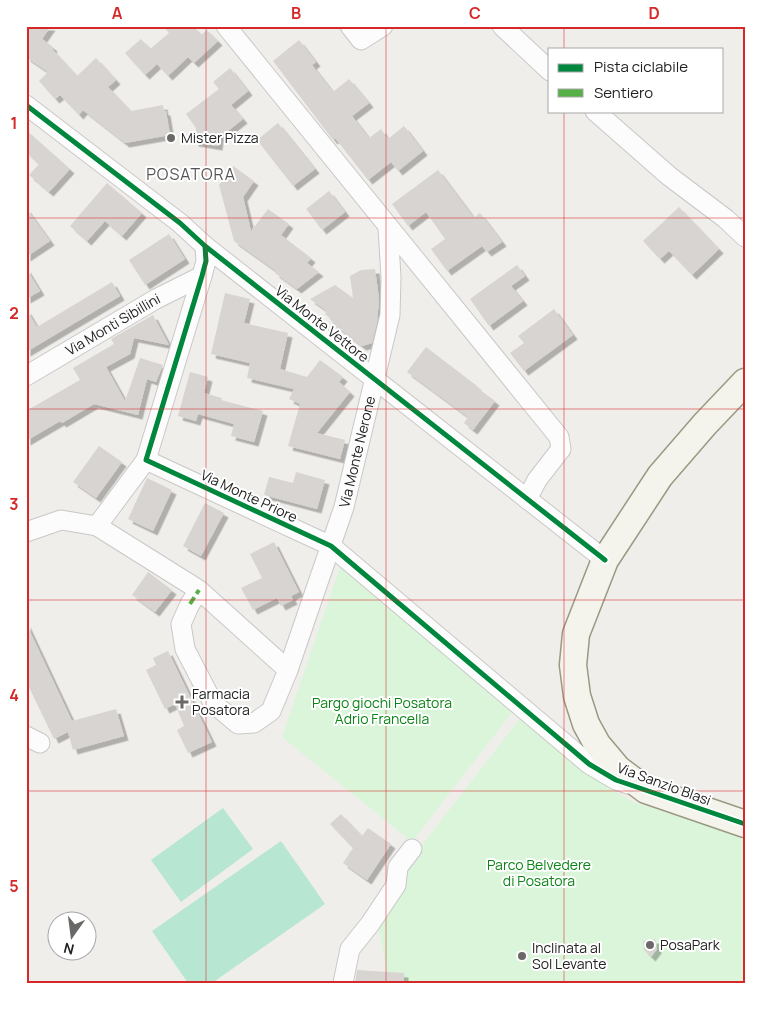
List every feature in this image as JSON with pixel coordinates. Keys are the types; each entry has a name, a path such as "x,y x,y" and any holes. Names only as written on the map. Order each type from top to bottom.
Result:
{"street":[{"path":"226,26 559,437 561,449 537,480 527,499"},
{"path":"350,26 361,40 383,26"},
{"path":"502,26 548,69"},
{"name":"Via Monte Vettore","path":"26,106 180,223 205,246 605,560"},
{"path":"596,112 669,176 745,237"},
{"name":"Via Monte Nerone","path":"195,597 181,624 185,649 213,703 238,724 254,723 271,711 288,670 344,507 390,315 391,276 388,228"},
{"path":"97,526 146,460 202,276 206,261 205,246"},
{"name":"Via Monti Sibillini","path":"26,376 156,299 202,276"},
{"name":"Via Sanzio Blasi","path":"646,790 618,769 597,744 586,724 577,696 572,665 576,634 605,560 660,476 704,424 745,382"},
{"name":"Via Monte Priore","path":"146,460 331,546 512,698"},
{"path":"26,532 61,520 97,526 195,597 288,670"},
{"name":"Via Sanzio Blasi","path":"512,698 589,764 616,780 745,824"},
{"path":"342,983 350,949 370,924 396,885 398,866 412,849"}],"green space":[{"name":"Pargo giochi Posatora Adrio Francella","path":"340,567 513,711 412,842 282,737"},
{"name":"Parco Belvedere di Posatora","path":"521,717 589,775 633,802 745,838 745,983 389,983 378,925 406,866"},
{"path":"223,808 253,849 181,902 151,860"},
{"path":"281,841 325,904 212,983 188,983 152,931"}],"building":[{"path":"26,26 51,26 42,39 53,47 52,49 77,76 96,58 116,80 108,87 131,111 163,105 164,111 166,111 170,135 125,143 83,110 79,115 60,95 55,99 39,81 48,72 26,57"},
{"path":"163,26 193,26 201,35 207,30 218,41 194,63 188,57 168,76 157,64 145,75 125,53 141,39 150,49 169,33"},
{"path":"299,40 316,62 312,65 333,92 349,79 369,103 352,116 369,138 381,129 388,139 404,126 423,151 398,171 391,162 368,180 335,138 333,140 273,61"},
{"path":"230,68 248,91 231,105 243,119 219,138 218,146 194,142 196,128 186,114 219,89 213,82"},
{"path":"278,123 315,169 293,186 257,140"},
{"path":"26,130 70,169 49,192 29,175 39,164 26,152"},
{"path":"233,166 254,181 243,197 251,231 268,209 289,224 281,235 311,258 307,263 319,272 297,289 275,273 276,271 234,241 219,185"},
{"path":"438,170 474,218 480,213 502,242 487,252 482,246 447,271 431,249 445,239 426,212 408,226 392,204"},
{"path":"107,183 142,213 122,236 105,221 87,241 70,226"},
{"path":"329,191 345,212 322,230 306,209"},
{"path":"679,207 719,249 692,275 669,251 660,259 643,241"},
{"path":"26,208 50,241 26,257"},
{"path":"169,234 185,259 145,285 129,260"},
{"path":"517,265 525,276 511,286 523,301 489,326 470,299"},
{"path":"26,268 40,291 26,299"},
{"path":"375,269 379,299 377,322 372,343 362,346 332,323 333,321 325,314 327,311 310,299 335,285 353,298 350,276 361,270"},
{"path":"112,282 120,296 26,352 26,309 37,327"},
{"path":"225,293 250,299 244,323 288,333 280,369 307,377 320,360 343,377 339,382 350,392 317,433 345,440 340,459 288,446 300,404 289,399 294,389 247,378 250,363 211,354"},
{"path":"554,309 573,335 524,371 510,353 524,343 518,336"},
{"path":"153,315 169,345 134,338 130,354 106,367 125,401 140,358 163,365 156,382 147,379 138,415 94,404 26,441 26,411 80,380 73,368 114,344 111,339"},
{"path":"426,347 495,401 473,430 464,423 468,417 407,372"},
{"path":"190,372 208,377 204,393 222,398 221,400 263,411 254,442 231,436 234,424 198,414 196,421 178,416"},
{"path":"99,446 122,462 96,498 73,482"},
{"path":"296,472 325,480 317,509 264,495 269,477 293,483"},
{"path":"147,478 172,490 153,531 128,519"},
{"path":"205,503 224,513 201,556 183,546"},
{"path":"274,542 299,592 291,596 293,600 281,606 277,598 253,610 241,588 262,578 250,554"},
{"path":"148,572 172,590 155,612 132,595"},
{"path":"26,623 72,721 116,709 124,736 73,750 68,732 54,739 26,681"},
{"path":"168,651 212,742 188,753 177,730 184,726 175,704 165,709 146,670 156,665 153,658"},
{"path":"341,814 362,836 368,828 391,844 367,880 343,863 353,848 330,824"},
{"name":"PosaPark","path":"655,939 657,949 651,957 644,950 643,941"},
{"path":"357,970 404,973 404,983 355,983"}],"marked path":[{"path":"190,604 199,590"}],"cycle path":[{"path":"26,105 180,223 205,246 605,560"},
{"path":"205,246 206,261 202,276 146,460 331,546 589,764 616,780 745,824"}],"place":[{"name":"Mister Pizza","path":"171,138"},
{"name":"Farmacia Posatora","path":"182,702"},
{"name":"PosaPark","path":"650,945"},
{"name":"Inclinata al Sol Levante","path":"522,956"}],"district":[{"name":"POSATORA","path":"191,174"}]}
